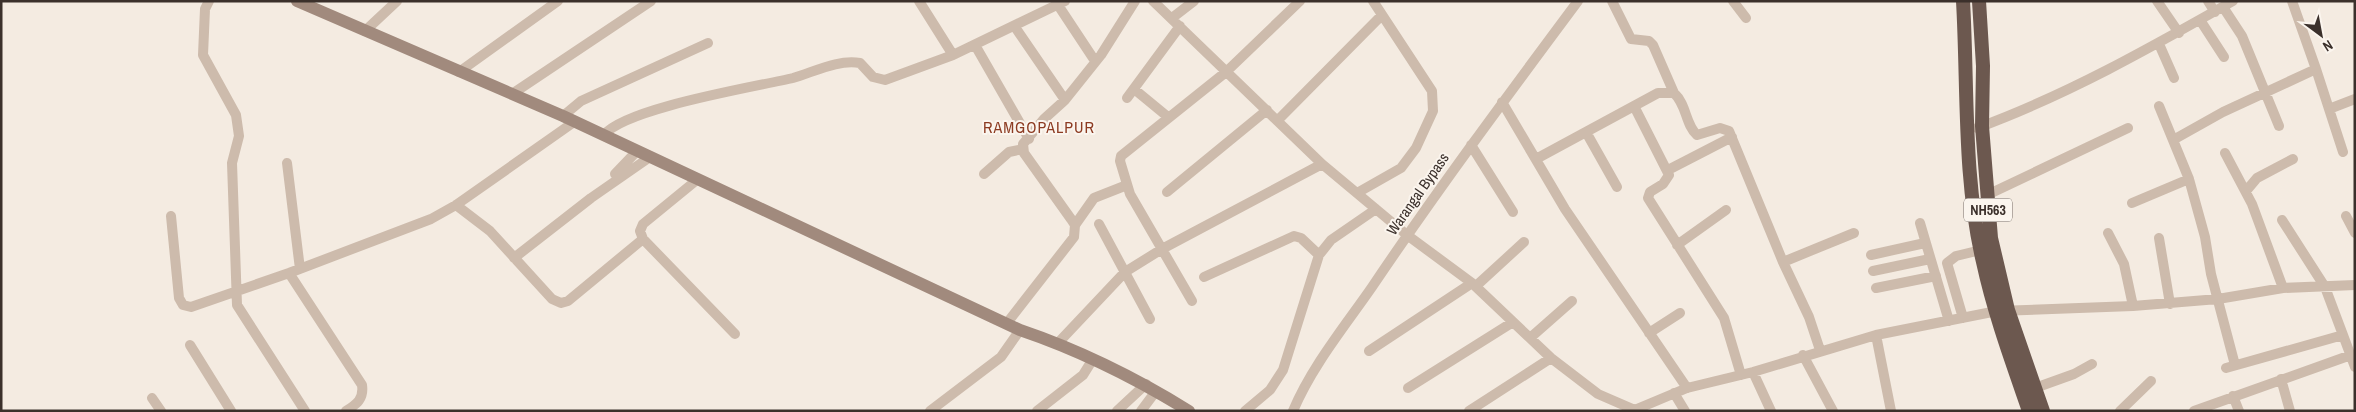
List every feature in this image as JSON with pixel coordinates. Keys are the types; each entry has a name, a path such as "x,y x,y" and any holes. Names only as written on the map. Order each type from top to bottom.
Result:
{"highway":[{"name":"NH563","path":"1963,1 1967,68 1967,132 1981,250 2002,310 2043,411"},
{"name":"NH563","path":"1979,1 1983,66 1982,126 1991,238 2002,310 2005,345 2029,411"}],"main road":[{"path":"297,1 604,135 1020,330 1058,342 1151,387 1189,411"}],"street":[{"path":"209,1 206,9 203,55 236,115 239,136 232,163 237,305 305,411"},
{"path":"365,31 397,1"},
{"path":"460,72 558,1"},
{"path":"512,94 650,1"},
{"path":"919,1 953,56"},
{"path":"984,174 1009,152 1023,148 1044,119 1065,100 1095,61 1102,55 1135,1"},
{"path":"1153,1 1322,164 1407,235 1474,284 1551,358 1598,394 1633,410 1687,388 1753,372 1820,350 1876,335 2002,310 2170,304 2218,299 2283,288 2355,285"},
{"path":"1172,18 1194,1"},
{"path":"1192,300 1127,185 1120,161 1121,156 1226,72 1300,1"},
{"path":"1358,193 1401,168 1416,148 1433,111 1432,91 1373,1"},
{"name":"Warangal Bypass","path":"1293,411 1314,373 1407,235 1502,102 1578,1"},
{"path":"1612,1 1631,39 1649,41 1653,45 1674,93 1683,104 1693,131 1697,135 1720,128 1729,131 1783,262 1809,317 1820,350"},
{"path":"1733,1 1746,18"},
{"path":"2157,1 2179,33"},
{"path":"2208,1 2219,9 2242,36 2279,126"},
{"path":"1967,132 2071,88 2179,33 2233,1"},
{"path":"2292,1 2343,152"},
{"path":"604,135 617,124 670,106 722,92 793,78 846,62 860,63 874,76 885,80 953,56 1061,3 1095,61"},
{"path":"1278,120 1382,15"},
{"path":"2200,20 2224,57"},
{"path":"1127,98 1180,26"},
{"path":"1015,27 1065,100"},
{"path":"171,216 178,298 183,305 191,307 289,274 431,219 456,205 568,119 581,101 708,42"},
{"path":"2158,44 2174,78"},
{"path":"975,46 1029,139"},
{"path":"2173,140 2223,112 2316,69"},
{"path":"1134,89 1168,117"},
{"path":"1536,159 1658,93 1674,93"},
{"path":"2330,109 2355,99"},
{"path":"1502,102 1564,209 1687,388"},
{"path":"1634,106 1668,170 1668,179 1650,192 1648,198 1724,318 1741,375"},
{"path":"2159,106 2189,179 2205,237 2230,366 2343,335"},
{"path":"1167,192 1267,110"},
{"path":"1987,195 2128,128"},
{"path":"1586,132 1617,187"},
{"path":"1668,170 1732,137"},
{"path":"1472,145 1513,212"},
{"path":"1023,148 1075,225"},
{"path":"615,174 638,151"},
{"path":"2226,152 2246,191 2283,288"},
{"path":"514,258 591,198 650,157"},
{"path":"2246,191 2257,178 2293,159"},
{"path":"287,163 300,269"},
{"path":"1058,342 1125,272 1162,249 1322,164"},
{"path":"698,179 643,224 640,231 643,239 736,334"},
{"path":"2132,203 2189,179"},
{"path":"1007,323 1074,237 1075,225 1094,198 1127,185"},
{"path":"456,205 490,231 552,299 561,303 568,301 643,239"},
{"path":"1245,411 1270,390 1284,370 1319,255 1331,240 1376,209"},
{"path":"1677,245 1726,210"},
{"path":"2346,216 2355,233"},
{"path":"2282,220 2325,287 2355,367"},
{"path":"1920,223 1949,321"},
{"path":"1099,224 1150,319"},
{"path":"2108,232 2124,264 2133,306"},
{"path":"1783,262 1854,233"},
{"path":"1204,277 1294,236 1301,238 1319,255"},
{"path":"2159,238 2170,304"},
{"path":"1369,351 1474,284 1524,242"},
{"path":"1871,255 1925,243"},
{"path":"1964,318 1948,263 1956,256 1981,250"},
{"path":"1873,271 1930,259"},
{"path":"289,274 362,385 363,393 360,400 346,411"},
{"path":"1876,288 1936,276"},
{"path":"1530,338 1572,301"},
{"path":"1649,333 1680,313"},
{"path":"1408,388 1513,322"},
{"path":"930,411 1001,357 1020,330"},
{"path":"1876,335 1891,411"},
{"path":"190,345 231,411"},
{"path":"1803,355 1833,411"},
{"path":"2194,411 2350,355"},
{"path":"1469,411 1551,358"},
{"path":"1041,410 1083,375 1093,359"},
{"path":"2034,388 2074,374 2092,364"},
{"path":"1753,372 1772,411"},
{"path":"2281,379 2290,411"},
{"path":"2120,411 2151,381"},
{"path":"1117,411 1151,387"},
{"path":"1141,411 1151,387"},
{"path":"1674,393 1684,411"},
{"path":"2233,396 2239,411"},
{"path":"152,398 160,411"}],"district":[{"name":"RAMGOPALPUR","path":"1039,127"}]}
